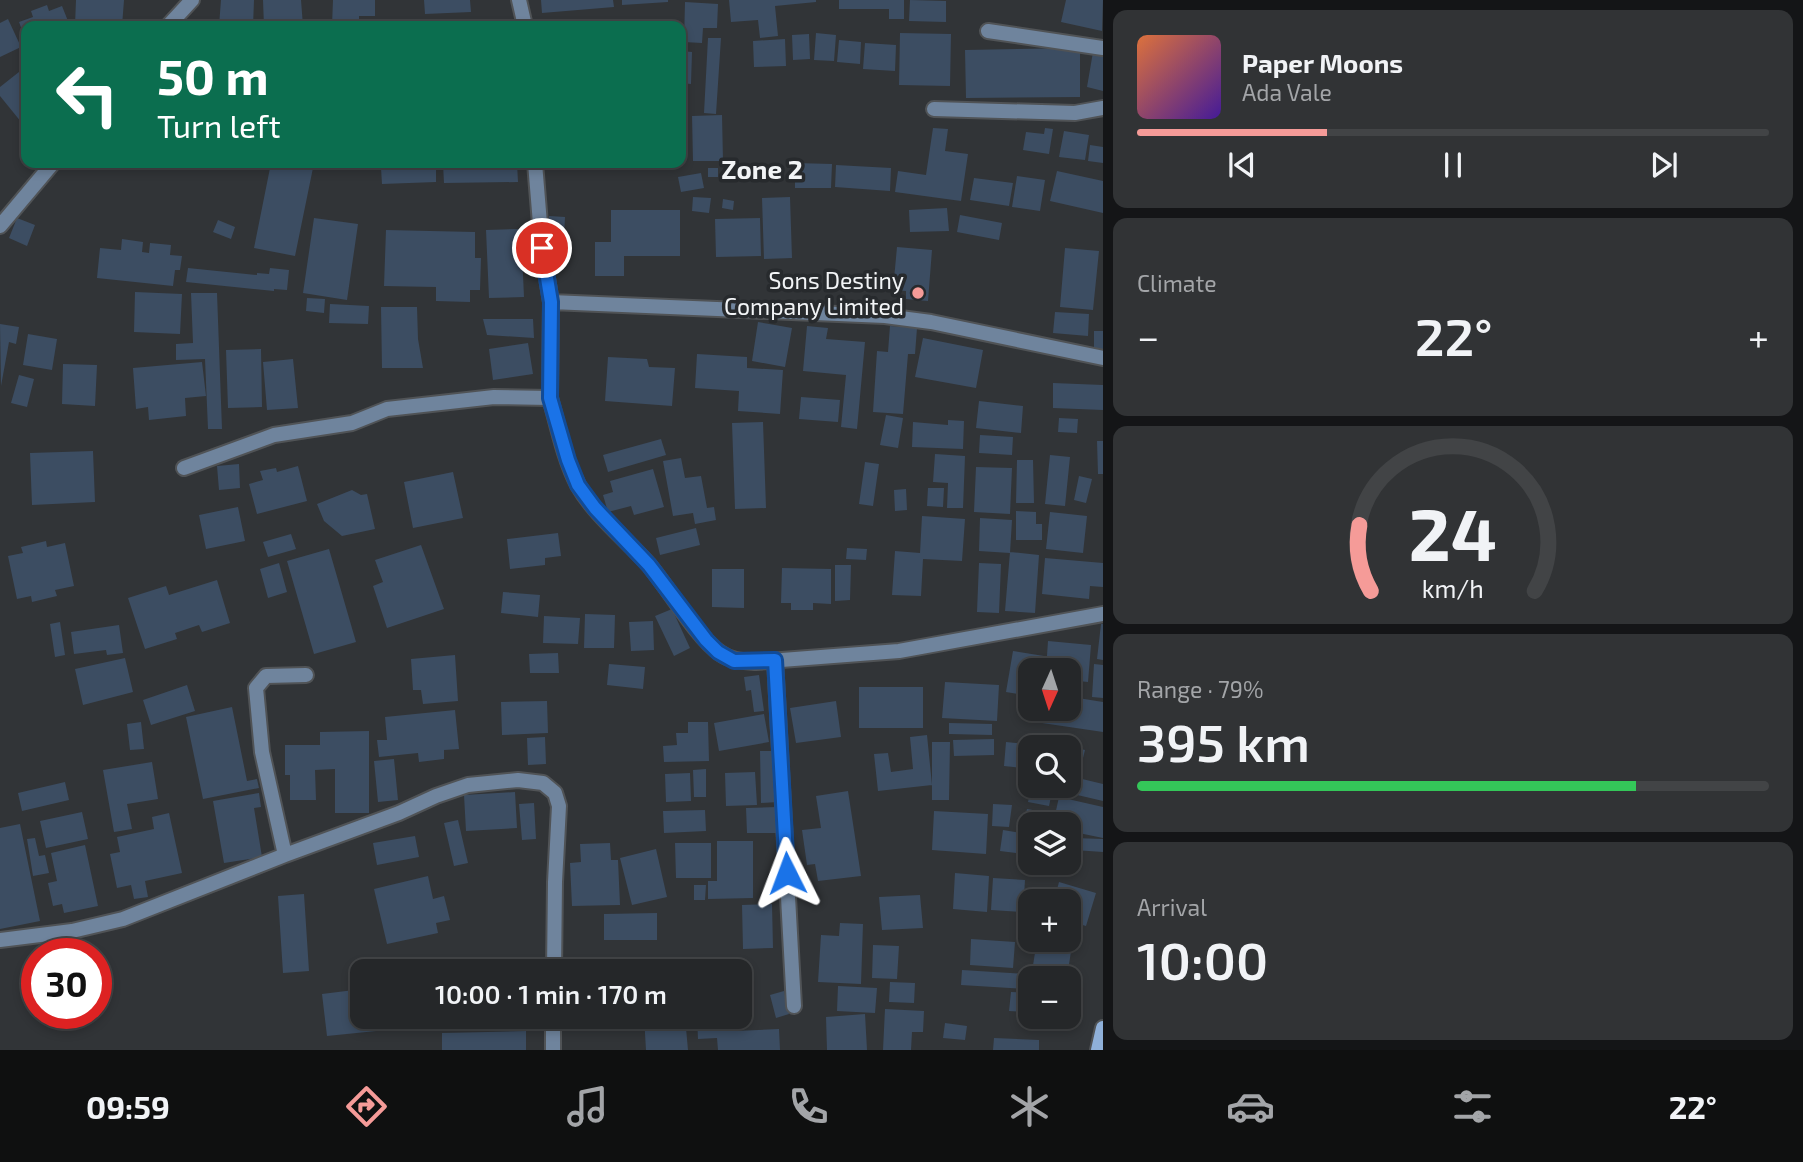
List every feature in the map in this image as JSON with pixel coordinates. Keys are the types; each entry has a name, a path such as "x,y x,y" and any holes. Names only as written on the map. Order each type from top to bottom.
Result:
{"main road":[{"path":"1098,1050 1103,1028"}],"street":[{"path":"173,21 192,0"},
{"path":"519,0 524,21"},
{"path":"988,31 1103,48"},
{"path":"934,109 1075,113 1103,108"},
{"path":"0,226 49,168"},
{"path":"535,168 542,248 551,302 550,398 568,460 578,485 595,508 649,565 718,652 734,661 899,651 1103,614"},
{"path":"551,302 885,316 931,322 1103,358"},
{"path":"184,468 274,435 352,423 387,409 494,397 550,398"},
{"path":"775,660 794,1006"},
{"path":"285,855 262,752 256,688 266,676 306,675"},
{"path":"0,940 72,931 124,919 399,813 436,796 468,785 518,780 543,783 555,793 559,806 554,959"},
{"path":"553,1050 554,1029"}],"building":[{"path":"76,0 124,0 122,21 75,21"},
{"path":"221,0 254,0 253,21 219,21"},
{"path":"263,0 301,0 303,21 264,21"},
{"path":"333,0 375,0 375,16 359,16 359,21 332,21"},
{"path":"424,0 470,0 471,12 425,14"},
{"path":"541,0 613,0 614,7 542,13"},
{"path":"622,0 668,0 668,2 622,5"},
{"path":"729,0 816,2 775,6 778,36 760,38 758,20 731,22"},
{"path":"839,0 904,0 904,19 889,19 889,9 839,9"},
{"path":"910,0 946,1 946,22 909,21"},
{"path":"1066,0 1103,0 1102,31 1061,22"},
{"path":"685,2 718,4 717,28 703,28 702,43 686,42"},
{"path":"47,5 49,11 62,6 68,21 22,21 33,17 31,11"},
{"path":"8,19 21,47 0,57 0,23"},
{"path":"816,33 836,35 834,61 814,60"},
{"path":"900,33 951,34 950,86 899,85"},
{"path":"809,34 810,59 793,60 792,35"},
{"path":"708,38 721,38 716,114 704,113"},
{"path":"785,39 786,66 754,67 753,41"},
{"path":"839,40 861,42 860,64 837,62"},
{"path":"865,43 896,45 895,71 863,69"},
{"path":"1080,48 1080,97 966,98 965,50"},
{"path":"686,51 692,52 691,84 686,84"},
{"path":"1093,52 1103,54 1103,91 1087,87"},
{"path":"21,70 21,122 0,96 0,87"},
{"path":"722,115 723,161 693,161 692,116"},
{"path":"933,128 948,129 945,151 968,154 961,201 895,192 898,171 926,175"},
{"path":"1045,128 1053,129 1049,154 1023,150 1026,132 1044,134"},
{"path":"1064,131 1089,135 1085,160 1059,157"},
{"path":"1090,145 1103,147 1103,163 1088,161"},
{"path":"795,163 832,164 831,188 795,188"},
{"path":"836,165 891,168 890,191 835,187"},
{"path":"270,168 313,168 295,256 254,248"},
{"path":"381,168 436,168 436,182 382,184"},
{"path":"443,168 517,168 518,182 444,183"},
{"path":"708,168 718,168 718,177 708,177"},
{"path":"1057,171 1103,181 1103,213 1050,201"},
{"path":"701,173 704,188 681,192 678,177"},
{"path":"1017,176 1045,180 1040,211 1012,207"},
{"path":"974,178 1013,183 1009,206 970,200"},
{"path":"693,197 711,198 709,213 692,211"},
{"path":"790,197 792,258 764,259 762,198"},
{"path":"723,199 734,201 733,210 722,208"},
{"path":"947,208 949,231 910,232 909,210"},
{"path":"611,210 680,210 680,256 624,256 624,276 595,276 595,242 611,242"},
{"path":"960,215 1002,223 999,240 957,232"},
{"path":"549,216 565,217 564,236 548,235"},
{"path":"17,218 35,225 27,246 9,238"},
{"path":"314,218 358,224 347,300 303,293"},
{"path":"760,218 761,256 716,257 715,219"},
{"path":"218,220 235,227 231,239 213,232"},
{"path":"521,229 524,297 489,298 486,230"},
{"path":"386,230 475,232 475,258 481,258 480,290 470,290 470,302 436,301 436,287 384,286"},
{"path":"122,239 143,242 142,252 149,253 150,243 171,245 170,255 182,256 180,270 175,270 173,286 97,278 100,248 121,250"},
{"path":"897,247 932,250 928,301 906,299 906,291 893,290"},
{"path":"1065,248 1099,251 1093,310 1060,307"},
{"path":"188,268 257,275 269,274 270,268 289,270 287,290 186,282"},
{"path":"135,292 182,294 180,334 134,332"},
{"path":"191,293 217,293 222,429 208,429 205,359 176,360 176,344 193,343"},
{"path":"307,298 325,299 324,313 306,311"},
{"path":"330,304 369,306 368,324 329,323"},
{"path":"381,307 417,307 418,339 423,368 382,368"},
{"path":"1055,312 1089,314 1088,336 1053,333"},
{"path":"483,319 533,319 534,338 487,335"},
{"path":"758,322 792,328 785,367 752,361"},
{"path":"0,324 19,327 16,344 9,342 1,386"},
{"path":"807,326 828,328 826,339 865,342 857,429 841,427 846,375 803,371"},
{"path":"890,326 917,328 915,354 908,354 903,414 873,412 877,351 888,352"},
{"path":"1094,331 1103,331 1103,349 1094,349"},
{"path":"28,334 57,339 52,370 23,365"},
{"path":"923,338 983,350 976,388 915,377"},
{"path":"528,343 533,374 493,380 489,349"},
{"path":"261,349 262,407 228,408 226,350"},
{"path":"697,354 747,357 747,368 783,370 780,414 738,411 739,391 695,388"},
{"path":"608,357 647,359 649,367 675,368 672,406 605,401"},
{"path":"293,359 298,408 267,410 263,362"},
{"path":"202,362 206,396 185,398 186,416 149,420 148,407 136,409 133,368"},
{"path":"63,364 97,365 95,406 62,404"},
{"path":"19,375 34,379 27,407 11,403"},
{"path":"1053,383 1103,385 1103,410 1053,408"},
{"path":"801,397 840,400 838,422 799,419"},
{"path":"979,401 1023,406 1021,433 976,428"},
{"path":"886,415 903,418 898,448 880,445"},
{"path":"1059,418 1078,419 1077,433 1058,432"},
{"path":"948,420 964,421 963,449 912,447 913,422 948,425"},
{"path":"763,422 766,508 735,509 732,423"},
{"path":"980,435 1013,437 1012,455 979,453"},
{"path":"661,439 666,455 608,472 603,455"},
{"path":"1097,441 1103,441 1103,474 1098,474"},
{"path":"93,451 95,502 32,505 30,453"},
{"path":"935,454 965,456 963,508 947,508 948,483 933,482"},
{"path":"1050,455 1070,457 1065,506 1045,504"},
{"path":"681,458 685,478 701,476 707,508 714,507 716,520 695,524 693,513 673,516 663,461"},
{"path":"1017,460 1033,460 1034,503 1016,503"},
{"path":"865,462 879,464 873,506 859,504"},
{"path":"239,464 240,488 219,490 217,466"},
{"path":"298,466 307,501 257,514 249,484 263,480 260,471 276,468 277,472"},
{"path":"976,467 1012,468 1010,514 974,512"},
{"path":"653,469 664,507 634,515 631,506 608,512 603,495 613,492 610,481"},
{"path":"453,472 463,518 413,528 404,482"},
{"path":"1079,476 1092,479 1086,503 1074,500"},
{"path":"928,488 944,488 943,507 927,506"},
{"path":"906,489 907,510 895,511 894,490"},
{"path":"352,490 361,495 367,494 375,529 342,536 324,521 317,504"},
{"path":"238,507 245,541 206,549 199,515"},
{"path":"1016,511 1036,512 1036,524 1042,524 1042,540 1016,540"},
{"path":"1050,512 1087,516 1083,553 1046,549"},
{"path":"922,516 965,519 962,561 923,559 921,596 892,595 895,551 920,553"},
{"path":"980,518 1012,520 1010,553 979,551"},
{"path":"696,528 700,545 660,555 656,538"},
{"path":"558,533 561,556 545,558 545,565 510,569 507,539"},
{"path":"291,534 296,549 268,557 263,542"},
{"path":"46,541 47,547 65,543 74,586 55,590 57,596 32,602 31,596 17,599 8,556 23,553 21,547"},
{"path":"421,545 444,609 387,628 373,586 383,582 375,560"},
{"path":"847,548 867,549 866,560 846,559"},
{"path":"329,549 356,642 314,654 287,561"},
{"path":"1010,552 1039,555 1035,613 1005,611"},
{"path":"1045,558 1103,563 1103,587 1090,586 1089,599 1042,594"},
{"path":"279,563 287,592 268,598 260,569"},
{"path":"979,563 1001,564 999,613 977,612"},
{"path":"835,565 851,565 850,600 835,601"},
{"path":"782,568 831,569 831,604 813,603 813,610 791,610 791,603 781,603"},
{"path":"712,569 744,569 744,608 712,607"},
{"path":"217,580 230,623 202,632 199,625 175,633 177,639 145,649 128,598 166,586 169,595"},
{"path":"503,592 540,595 538,617 501,613"},
{"path":"672,609 690,648 674,656 655,616"},
{"path":"585,614 615,615 614,648 584,648"},
{"path":"544,616 580,618 578,644 543,643"},
{"path":"653,621 654,650 631,651 629,622"},
{"path":"60,622 65,655 55,657 50,624"},
{"path":"1103,624 1103,660 1097,659"},
{"path":"119,625 123,653 107,655 106,650 74,654 71,632"},
{"path":"1048,641 1091,645 1088,682 1082,681 1082,658 1047,658"},
{"path":"1013,651 1044,656 1018,658 1018,694 1006,692"},
{"path":"558,653 559,673 530,673 529,654"},
{"path":"455,655 458,701 423,704 421,690 413,690 411,659"},
{"path":"125,658 133,692 83,705 75,669"},
{"path":"609,664 645,667 643,689 607,685"},
{"path":"1094,664 1103,665 1103,698 1092,697"},
{"path":"759,675 764,711 754,712 751,690 746,691 744,677"},
{"path":"945,682 999,685 997,721 942,718"},
{"path":"187,685 195,711 151,725 143,700"},
{"path":"859,687 923,687 923,728 859,728"},
{"path":"1082,699 1103,702 1103,732 1042,723 1082,721"},
{"path":"547,701 548,733 502,735 501,702"},
{"path":"836,701 841,737 796,743 790,708"},
{"path":"232,707 247,781 257,779 259,788 203,799 186,717"},
{"path":"455,710 459,749 444,750 444,759 419,762 418,753 379,757 377,740 387,740 385,717"},
{"path":"764,714 769,742 719,751 714,723"},
{"path":"141,722 144,749 130,750 127,724"},
{"path":"688,722 708,722 709,761 664,762 663,746 677,745 676,733 688,733"},
{"path":"949,723 992,724 992,735 949,734"},
{"path":"369,731 369,813 335,813 335,769 315,770 316,800 290,800 290,775 285,775 285,745 320,745 320,732"},
{"path":"927,735 932,785 878,791 874,754 888,753 891,772 913,769 910,737"},
{"path":"545,737 546,764 528,765 527,738"},
{"path":"994,739 994,755 954,756 953,740"},
{"path":"932,742 950,742 949,800 932,800"},
{"path":"1006,742 1018,743 1018,767 1004,766"},
{"path":"1081,749 1085,750 1081,766"},
{"path":"760,751 777,751 778,802 761,803"},
{"path":"394,759 398,800 378,802 374,761"},
{"path":"152,762 158,799 127,804 132,829 114,832 103,770"},
{"path":"706,769 706,797 694,797 693,770"},
{"path":"755,772 757,805 726,806 725,773"},
{"path":"690,773 691,801 666,802 665,774"},
{"path":"1081,779 1103,784 1103,801 1081,796"},
{"path":"65,782 69,800 22,811 18,793"},
{"path":"848,791 861,876 818,881 815,864 807,865 802,830 821,828 816,796"},
{"path":"515,792 517,828 466,831 464,795"},
{"path":"259,793 261,807 254,808 262,857 224,863 213,801"},
{"path":"1029,798 1051,798 1049,806 1028,802"},
{"path":"1059,798 1103,807 1103,838 1081,833 1081,812 1056,812"},
{"path":"534,803 536,839 522,840 519,804"},
{"path":"993,804 1012,805 1009,827 992,826"},
{"path":"777,807 778,833 747,833 746,808"},
{"path":"705,810 706,831 664,833 663,811"},
{"path":"934,811 988,814 986,854 932,850"},
{"path":"82,812 88,839 46,848 40,821"},
{"path":"169,813 182,873 145,881 148,897 134,899 131,885 117,888 110,854 120,852 117,837 154,829 152,817"},
{"path":"458,820 468,863 454,866 444,823"},
{"path":"20,824 40,921 0,929 0,828"},
{"path":"1003,830 1018,832 1018,853 1000,851"},
{"path":"415,836 419,857 377,865 373,843"},
{"path":"35,838 39,856 45,855 49,873 33,876 27,839"},
{"path":"1081,838 1103,839 1103,852 1081,850"},
{"path":"717,841 753,841 753,898 708,899 708,881 717,881"},
{"path":"610,843 611,860 618,860 620,905 572,906 570,863 581,862 580,844"},
{"path":"675,843 711,843 711,878 676,878"},
{"path":"85,845 98,906 64,913 62,904 53,906 48,883 57,881 51,853"},
{"path":"656,849 667,897 632,905 620,858"},
{"path":"955,873 989,876 987,912 953,909"},
{"path":"428,876 433,899 444,896 450,920 436,923 438,933 387,944 374,889"},
{"path":"993,878 1025,880 1024,889 1018,889 1018,912 991,910"},
{"path":"1059,882 1096,893 1086,926 1081,925 1081,889 1057,889"},
{"path":"694,885 706,885 705,900 694,900"},
{"path":"304,894 309,971 283,973 278,896"},
{"path":"920,895 923,928 882,930 879,897"},
{"path":"772,904 773,948 743,949 742,905"},
{"path":"657,913 657,940 604,940 604,914"},
{"path":"840,923 863,924 861,984 818,982 821,935 839,936"},
{"path":"971,939 1015,942 1013,968 970,965"},
{"path":"873,945 899,946 897,979 872,978"},
{"path":"1035,952 1071,952 1069,966 1033,966"},
{"path":"962,970 1018,973 1018,989 961,985"},
{"path":"890,982 915,983 914,1003 889,1002"},
{"path":"838,986 877,988 875,1013 837,1011"},
{"path":"350,990 350,1029 386,1030 327,1036 322,994"},
{"path":"784,991 789,1014 776,1018 770,995"},
{"path":"1011,992 1018,992 1018,1011 1009,1011"},
{"path":"885,1009 924,1011 923,1032 912,1032 911,1050 883,1050"},
{"path":"865,1014 867,1050 827,1050 826,1017"},
{"path":"945,1023 967,1026 965,1040 943,1038"},
{"path":"645,1029 686,1029 688,1050 646,1050"},
{"path":"698,1029 779,1029 780,1050 718,1050 717,1038 698,1039"},
{"path":"526,1031 526,1050 442,1050 442,1033"},
{"path":"994,1038 1039,1040 1039,1050 993,1050"}],"place":[{"name":"Sons Destiny Company Limited","path":"918,293"}],"district":[{"name":"Zone 2","path":"762,168"}],"route":[{"path":"542,248 551,302 550,398 578,485 595,508 649,565 718,652 734,661 775,660 787,873"}]}
